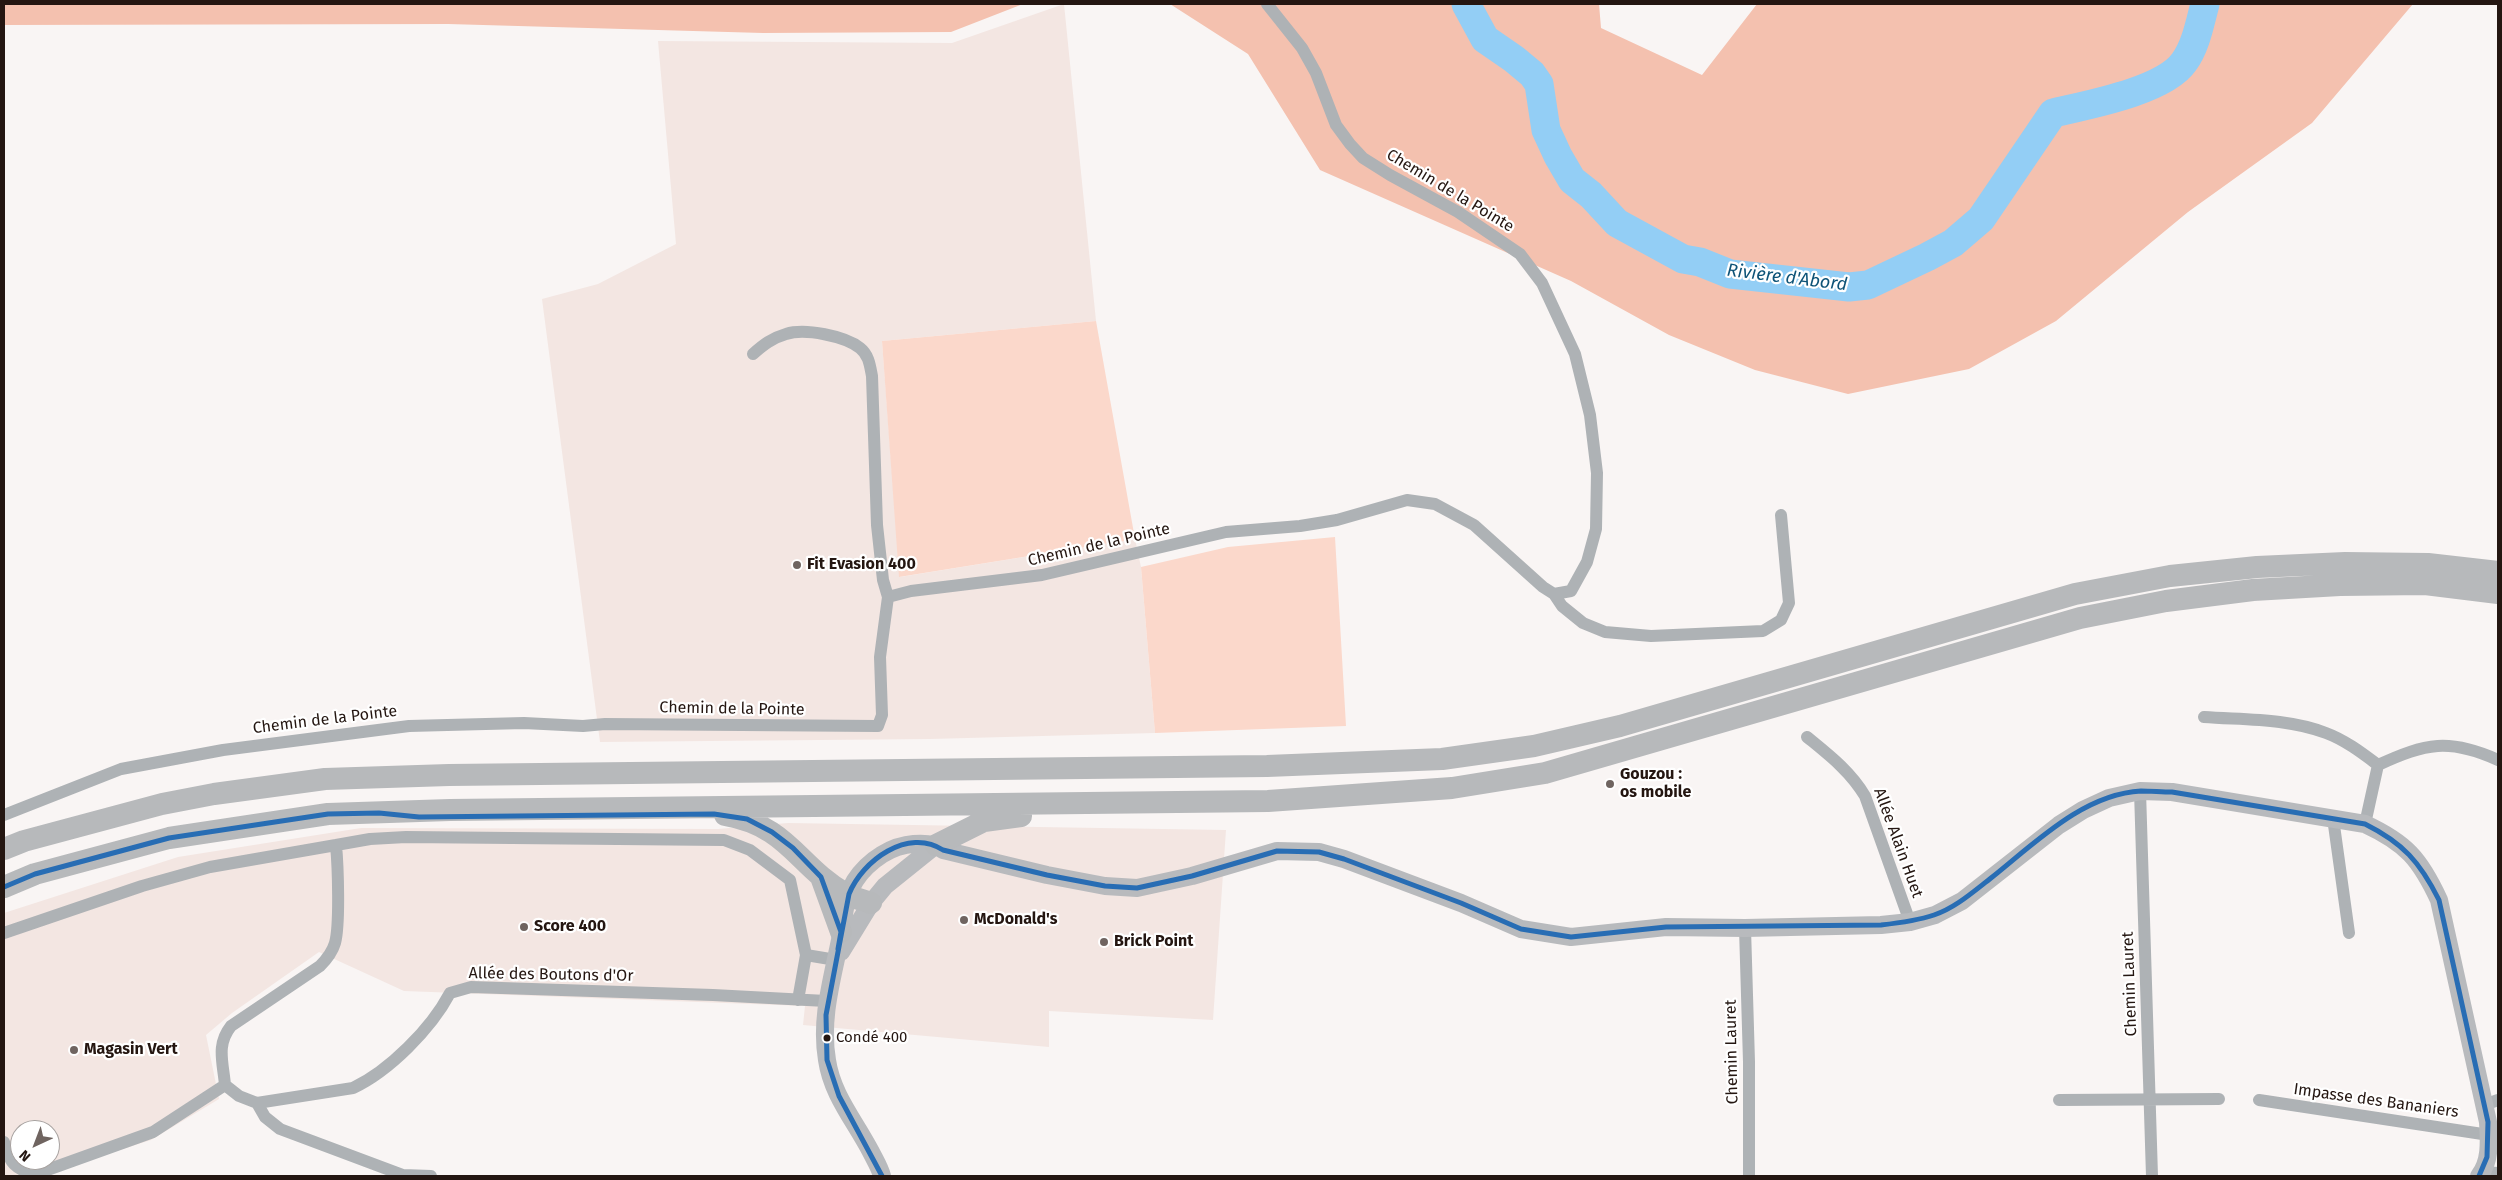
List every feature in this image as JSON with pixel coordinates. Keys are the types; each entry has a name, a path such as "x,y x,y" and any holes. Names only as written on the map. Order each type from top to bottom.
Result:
{"highway":[{"path":"4,849 24,841 162,804 325,779 449,775 1267,766 1442,759 1534,746 1620,726 2075,594 2170,576 2257,567 2345,563 2428,564 2498,572"},
{"path":"936,845 970,826 993,819 1071,810 1202,808 1268,801 1452,788 1545,773 2080,618 2166,601 2253,590 2340,585 2425,584 2498,593"},
{"path":"4,887 35,874 169,838 328,814 450,810 1268,801"},
{"path":"379,812 419,817 714,814 747,819 772,832 793,848 822,877 849,896 871,903"},
{"path":"822,877 841,932"}],"main road":[{"path":"882,1176 865,1141 835,1092 827,1062 824,1040 826,1001 849,896 857,879 867,867 883,854 898,846 915,843 936,845 943,850 1047,874 1105,886 1136,888 1192,876 1277,851 1319,852 1344,859 1452,900 1521,929 1571,937 1666,927 1745,928 1910,922 1935,915 1962,901 2059,826 2083,810 2110,798 2140,791 2172,792 2365,824 2390,836 2414,856 2436,893 2491,1102 2487,1174"},
{"path":"836,960 871,903 900,872 936,845"}],"street":[{"name":"Chemin de la Pointe","path":"4,815 122,769 223,750 409,726 524,723 583,726 605,724 878,726 882,715 880,657 888,597 911,591 1042,575 1226,532 1300,526 1337,520 1392,502 1407,500 1435,504 1474,525 1543,588 1554,594 1571,591 1587,562 1596,529 1597,473 1590,415 1575,354 1554,306 1542,283 1520,254 1458,212 1363,158 1336,125 1316,73 1302,48 1267,4"},
{"path":"753,354 767,342 786,334 803,331 840,339 860,347 867,356 872,376 877,525 883,580 888,597"},
{"path":"1554,594 1562,606 1583,623 1605,632 1651,636 1763,631 1781,620 1789,603 1781,515"},
{"path":"2204,717 2299,725 2326,733 2354,748 2378,765"},
{"name":"Allée Alain Huet","path":"1807,737 1841,765 1865,796 1910,922"},
{"path":"2378,765 2398,756 2442,744 2466,748 2498,760"},
{"path":"2365,824 2378,765"},
{"name":"Chemin Lauret","path":"2140,791 2152,1176"},
{"path":"2333,818 2349,933"},
{"path":"4,933 142,886 210,867 370,839 406,837 724,840 750,850 790,880 806,955 798,1000"},
{"path":"336,845 337,920 335,942 330,956 320,966 231,1026 223,1036 221,1048 225,1084 239,1096 257,1103 265,1117 280,1129 403,1175 431,1176"},
{"name":"Chemin Lauret","path":"1745,928 1750,1062 1749,1176"},
{"path":"806,955 836,960"},
{"name":"Allée des Boutons d'Or","path":"257,1103 353,1088 365,1082 421,1034 434,1019 450,993 471,987 826,1001"},
{"path":"4,1142 7,1156 12,1163 25,1173 36,1174 153,1132 225,1084"},
{"path":"2059,1100 2219,1099"},
{"name":"Impasse des Bananiers","path":"2259,1100 2489,1135"}],"shaded area":[{"path":"4,4 1023,4 951,32 763,33 448,24 4,25"},
{"path":"1064,4 1096,321 882,341 900,577 1135,539 1141,567 1155,733 930,739 600,742 542,299 598,284 676,244 658,41 952,43"},
{"path":"1170,4 1599,4 1601,28 1702,75 1757,4 2413,4 2312,123 2188,212 2056,321 1969,369 1848,394 1755,370 1669,335 1571,281 1320,170 1248,54"},
{"path":"1096,321 1135,539 899,577 882,341"},
{"path":"1335,537 1346,726 1155,733 1141,567 1228,547"},
{"path":"788,823 1226,830 1213,1020 1049,1011 1049,1047 803,1025 805,1006 404,991 319,952 232,1013 206,1035 219,1099 151,1140 60,1169 60,1120 10,1120 10,1170 58,1170 39,1176 4,1176 4,913 178,857 361,828 718,829"}],"waterway":[{"name":"Rivière d'Abord","path":"1466,4 1485,39 1514,59 1532,74 1539,84 1546,130 1558,156 1572,180 1591,195 1617,223 1683,259 1700,262 1730,274 1849,287 1868,285 1953,243 1981,219 2053,113 2104,101 2143,89 2174,72 2184,62 2192,49 2205,4"}],"transit line":[{"path":"882,1176 839,1096 827,1060 826,1015 849,894 864,870 888,851 901,845 929,844 943,850 1047,875 1105,886 1137,888 1192,876 1277,851 1319,852 1344,859 1461,903 1521,929 1571,937 1666,927 1881,925 1921,919 1942,912 1964,899 2042,836 2079,811 2099,801 2120,794 2141,791 2172,792 2365,824 2400,846 2417,864 2439,900 2488,1122 2487,1157 2479,1176"},
{"path":"4,887 35,874 169,838 328,814 379,813 419,817 714,814 747,819 772,832 793,848 821,877 841,932 838,949"}],"place":[{"name":"Fit Evasion 400","path":"797,565"},
{"name":"Gouzou : os mobile","path":"1610,784"},
{"name":"McDonald's","path":"964,920"},
{"name":"Score 400","path":"524,927"},
{"name":"Brick Point","path":"1104,942"},
{"name":"Condé 400","path":"827,1038"},
{"name":"Magasin Vert","path":"74,1050"}]}
